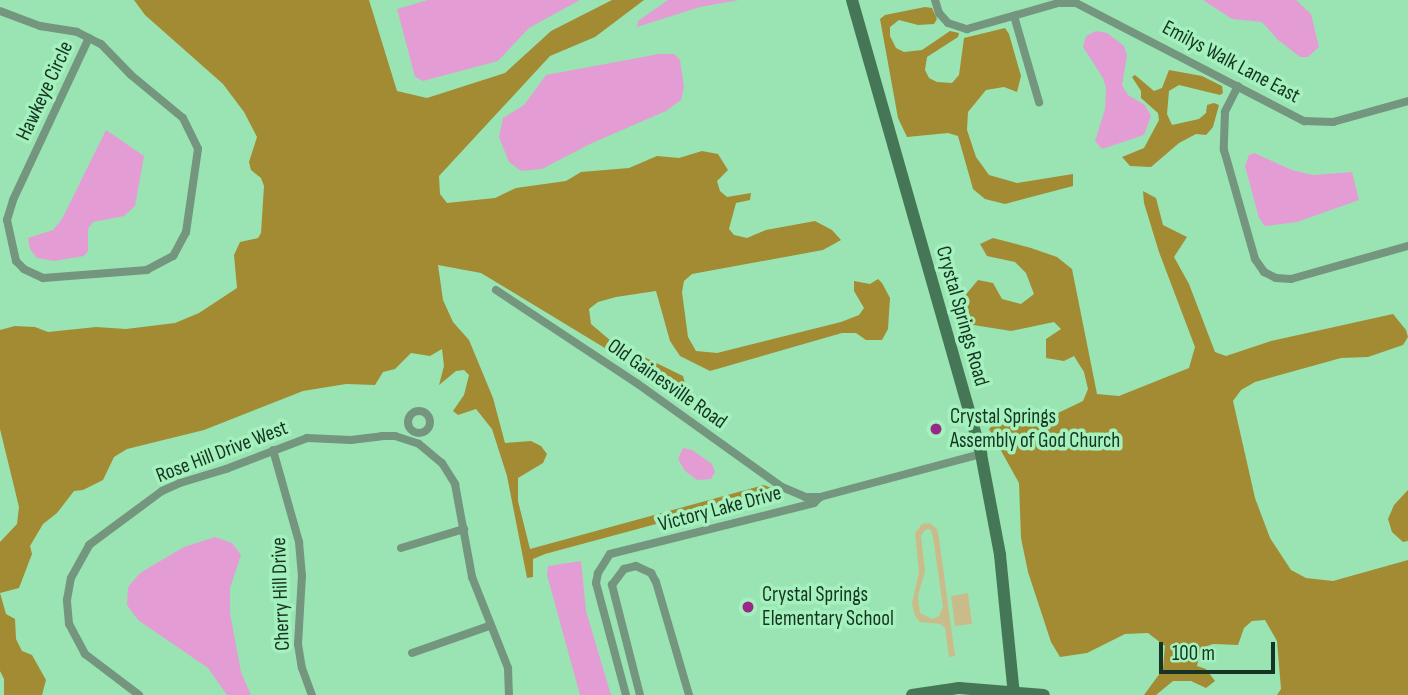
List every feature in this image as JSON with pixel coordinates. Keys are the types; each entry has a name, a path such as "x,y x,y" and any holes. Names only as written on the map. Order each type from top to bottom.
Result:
{"street":[{"name":"Crystal Springs Road","path":"852,0 981,454 1000,555 1014,692"},
{"name":"Emilys Walk Lane East","path":"935,0 939,13 948,23 967,29 1058,3 1076,3 1304,121 1320,123 1408,101"},
{"name":"Hawkeye Circle","path":"0,11 24,22 64,28 89,38 101,44 131,75 183,118 193,135 198,164 186,232 173,256 147,270 43,278 24,269 16,261 8,220 13,200 89,38"},
{"path":"1014,16 1039,102"},
{"path":"1238,86 1225,112 1224,150 1255,259 1264,272 1276,278 1292,279 1408,246"},
{"name":"Old Gainesville Road","path":"496,290 649,391 782,487 805,497 820,497"},
{"name":"Rose Hill Drive West","path":"139,695 85,654 73,632 66,607 67,592 76,567 89,545 104,531 162,491 307,438 412,437 447,470 455,484 464,529"},
{"name":"Cherry Hill Drive","path":"273,450 299,542 302,575 298,644 302,668 312,695"},
{"name":"Victory Lake Drive","path":"626,695 596,583 606,558 619,550 654,544 814,503 820,497 981,454"},
{"path":"401,548 464,529 472,577 489,626 508,668 509,695"},
{"path":"640,695 612,585 624,569 636,566 650,573 656,582 689,695"},
{"path":"412,653 489,626"},
{"path":"912,695 959,688 1044,695"}],"shaded area":[{"path":"134,0 369,0 397,91 427,98 505,73 551,31 612,0 644,0 595,37 550,56 439,176 440,194 447,203 495,198 516,188 566,181 581,172 629,168 657,156 679,158 702,151 718,154 728,170 717,181 720,191 727,197 751,193 750,200 736,203 729,229 734,235 747,238 766,230 815,221 832,230 841,240 823,250 692,274 684,281 682,292 688,337 696,351 717,353 841,322 859,315 864,308 854,291 854,281 870,284 878,279 890,298 888,329 882,340 866,340 856,333 842,333 710,371 680,356 670,341 656,291 616,297 598,302 589,309 591,324 624,352 640,355 683,376 687,390 679,393 481,273 438,265 443,300 453,322 469,340 493,398 505,443 531,441 541,446 547,454 543,463 518,478 518,501 530,549 764,485 771,488 771,493 545,554 533,559 533,577 527,578 507,476 492,429 476,409 458,415 453,411 464,395 469,375 464,370 456,371 439,385 444,366 442,349 430,356 411,353 395,369 383,372 375,385 346,384 303,391 204,430 127,449 114,457 103,480 83,490 74,491 57,513 43,524 30,546 32,554 19,588 0,593 0,542 17,524 19,507 0,429 0,330 15,326 35,327 48,332 96,327 126,329 175,323 199,313 237,288 234,255 240,242 258,238 261,233 264,186 261,178 251,170 249,162 257,137 244,112 223,84 145,15"},
{"path":"428,0 580,0 529,28 498,61 423,81 415,77 397,9"},
{"path":"668,0 739,0 700,7 637,27 638,21"},
{"path":"1203,0 1296,0 1311,14 1319,47 1308,57 1300,57 1277,39 1262,22 1232,19"},
{"path":"932,8 937,19 934,24 918,25 899,20 890,27 890,36 896,48 904,52 922,50 950,31 959,33 958,37 927,57 925,70 929,78 937,82 952,83 959,75 964,38 1005,28 1009,34 1021,76 1017,92 1004,87 986,90 968,112 967,130 976,157 989,175 1017,183 1073,174 1073,186 1005,204 985,199 973,189 958,136 948,133 907,137 898,118 880,19 885,15"},
{"path":"1096,31 1107,33 1124,46 1127,56 1122,85 1128,95 1145,105 1151,116 1144,135 1102,149 1095,141 1105,109 1106,87 1083,47 1086,36"},
{"path":"659,54 674,54 680,60 684,87 681,100 666,111 592,143 542,169 521,171 509,162 499,137 503,118 524,105 546,75"},
{"path":"1169,70 1202,76 1222,86 1223,93 1220,95 1179,85 1169,91 1167,114 1172,125 1199,119 1206,113 1207,105 1214,103 1219,105 1213,127 1206,135 1196,134 1179,143 1151,167 1130,166 1122,157 1144,148 1159,120 1158,113 1141,98 1141,91 1132,77 1135,75 1154,91 1162,88"},
{"path":"106,130 144,156 135,206 124,216 93,222 88,229 88,251 84,256 54,261 37,258 30,249 28,238 53,230 62,219"},
{"path":"1254,153 1292,170 1313,175 1352,172 1359,200 1297,222 1265,226 1259,218 1245,166 1249,155"},
{"path":"1143,191 1156,198 1163,225 1187,237 1174,257 1189,284 1215,352 1226,356 1271,341 1393,314 1406,330 1408,337 1403,345 1368,357 1341,358 1255,382 1241,390 1233,401 1255,498 1270,538 1291,570 1306,578 1333,581 1408,560 1408,695 1277,695 1281,689 1277,641 1265,620 1252,621 1244,628 1238,645 1213,644 1201,648 1197,666 1206,669 1215,681 1206,688 1191,681 1173,681 1156,695 1144,695 1163,669 1165,646 1148,633 1125,634 1087,653 1060,657 1051,642 1028,572 1021,538 1019,483 989,429 1002,417 1058,413 1083,401 1088,389 1084,372 1074,356 1064,361 1046,358 1046,339 1061,329 1054,322 1011,331 961,323 957,305 978,280 993,283 1002,299 1021,304 1034,294 1026,273 1015,262 987,256 980,244 993,238 1031,248 1057,257 1072,269 1097,394 1119,396 1189,368 1195,347 1159,252"},
{"path":"683,448 692,450 712,464 715,472 711,479 697,480 685,471 678,459"},
{"path":"1408,490 1408,541 1403,542 1392,532 1388,519 1394,505"},
{"path":"930,523 937,529 955,656 949,657 945,628 940,624 920,622 915,616 912,603 919,572 915,533 922,524","holes":["926,529 931,530 943,607 939,616 932,619 920,613 918,596 925,571 921,536"]},
{"path":"215,537 232,543 241,555 230,588 230,613 241,672 251,695 227,695 208,668 138,620 127,605 128,587 140,573 184,547"},
{"path":"581,561 586,611 611,695 580,695 547,575 548,566"},
{"path":"0,593 6,614 15,619 16,639 22,651 32,655 46,680 42,695 4,695 4,679 0,671"},
{"path":"968,593 972,624 955,626 951,596"}],"place":[{"name":"Crystal Springs Assembly of God Church","path":"936,429"},
{"name":"Crystal Springs Elementary School","path":"748,607"}]}
